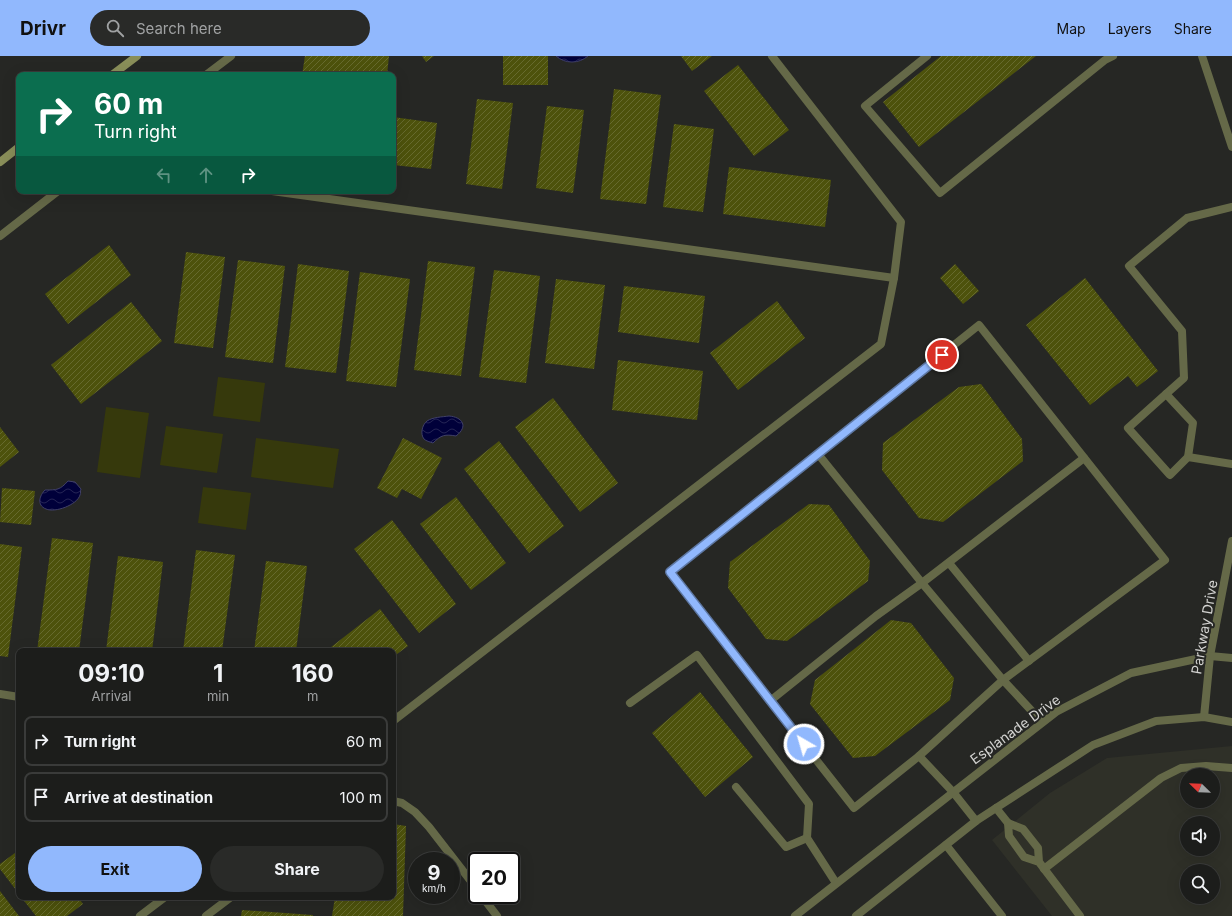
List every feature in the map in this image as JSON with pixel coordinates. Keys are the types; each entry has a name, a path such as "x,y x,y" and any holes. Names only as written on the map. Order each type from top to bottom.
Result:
{"main road":[{"path":"116,72 137,56"},
{"path":"0,162 16,149"}],"street":[{"path":"210,72 231,56"},
{"path":"396,719 881,344 894,278 901,222 772,56"},
{"path":"928,56 865,106 940,193 1106,57"},
{"path":"1202,56 1232,147"},
{"path":"0,236 54,194"},
{"path":"293,194 894,278"},
{"path":"1166,394 1192,423 1188,457 1170,475 1128,428 1166,394 1184,378 1182,331 1129,266 1188,218 1232,207"},
{"path":"979,325 1165,560 1003,680 919,756 854,808 670,572 818,454 979,325"},
{"path":"818,454 922,583 1003,680 1042,722"},
{"path":"1188,457 1232,464"},
{"path":"770,701 876,616 922,583 1084,458"},
{"name":"Parkway Drive","path":"1204,717 1210,656 1232,541"},
{"path":"949,562 1029,661"},
{"path":"630,703 696,655 809,804 807,838 836,883"},
{"name":"Esplanade Drive","path":"795,916 1056,712 1131,673 1210,656 1232,658"},
{"path":"0,694 16,697"},
{"path":"856,916 976,821 1093,745 1156,721 1204,717 1232,722"},
{"path":"919,756 953,792 976,821"},
{"path":"1042,865 1161,778 1181,768 1206,766 1232,768"},
{"path":"736,786 786,847 807,838"},
{"path":"396,802 402,803 415,812 429,827 468,877"},
{"path":"996,808 1008,823 1023,829 1038,848 1042,865 1080,916"},
{"path":"1008,823 1009,836 1024,857 1042,865"},
{"path":"946,845 1002,916"},
{"path":"140,916 161,900"},
{"path":"206,916 227,900"},
{"path":"488,904 497,916"}],"shaded area":[{"path":"1232,746 1232,916 1052,916 992,840 1050,793 1107,758"}],"green space":[{"path":"218,377 265,383 260,422 213,416"},
{"path":"106,407 149,413 140,478 97,472"},
{"path":"166,426 223,434 217,473 160,465"},
{"path":"256,438 339,449 333,488 251,477"},
{"path":"203,487 251,493 246,530 198,523"}],"water":[{"path":"556,56 588,56 576,62 568,62"},
{"path":"449,416 457,418 462,423 462,429 456,436 443,436 438,438 433,443 424,439 422,430 427,421"},
{"path":"68,481 75,482 81,489 78,499 75,502 55,510 46,509 41,505 40,500 45,490 58,489"}],"building":[{"path":"305,56 389,56 387,72 302,72"},
{"path":"422,56 434,56 426,62"},
{"path":"503,56 548,56 548,85 503,85"},
{"path":"681,56 712,56 692,71"},
{"path":"941,56 1036,56 919,147 883,102"},
{"path":"738,65 789,130 754,156 704,91"},
{"path":"614,89 661,95 646,204 600,199"},
{"path":"477,99 513,103 502,189 466,184"},
{"path":"547,106 584,110 573,193 536,188"},
{"path":"396,117 437,123 431,169 396,165"},
{"path":"674,124 714,129 703,212 663,207"},
{"path":"729,167 831,180 825,227 723,214"},
{"path":"109,245 131,275 68,324 45,294"},
{"path":"186,252 225,257 213,348 174,343"},
{"path":"238,260 285,266 273,363 225,357"},
{"path":"428,261 475,267 461,376 414,370"},
{"path":"298,264 349,271 336,373 285,367"},
{"path":"955,264 979,291 963,304 940,278"},
{"path":"494,270 540,276 526,383 479,377"},
{"path":"360,272 410,279 396,387 346,381"},
{"path":"1085,278 1158,371 1137,387 1128,376 1090,405 1026,325"},
{"path":"556,279 605,285 594,369 545,363"},
{"path":"624,286 705,296 699,343 618,332"},
{"path":"777,301 805,338 738,390 710,353"},
{"path":"131,302 162,341 81,404 51,365"},
{"path":"618,360 703,371 697,420 612,410"},
{"path":"981,384 1022,439 1023,461 943,522 919,518 882,470 883,443 959,387"},
{"path":"553,398 618,483 580,512 515,427"},
{"path":"0,427 19,452 0,467"},
{"path":"403,438 442,458 421,499 402,489 397,498 377,488"},
{"path":"499,441 564,526 529,553 464,469"},
{"path":"2,488 35,491 31,525 0,522"},
{"path":"456,497 506,563 471,590 420,524"},
{"path":"809,504 829,505 870,561 868,581 787,641 766,639 728,588 730,562"},
{"path":"392,520 456,604 419,633 354,549"},
{"path":"52,538 93,543 79,648 37,648"},
{"path":"0,544 22,547 8,657 0,656"},
{"path":"196,550 235,555 222,648 183,648"},
{"path":"118,556 163,562 152,648 106,648"},
{"path":"266,561 307,566 296,648 254,648"},
{"path":"380,609 408,646 396,655 396,648 330,648"},
{"path":"891,620 911,623 954,678 950,700 875,756 853,758 810,704 815,680"},
{"path":"700,692 753,757 705,797 652,733"},
{"path":"396,824 406,826 403,916 332,916 335,900 396,900"},
{"path":"16,852 16,890 0,869 0,864"},
{"path":"0,891 19,916 0,916"},
{"path":"23,900 80,900 83,904 67,916 36,916"},
{"path":"242,910 313,915 313,916 241,916"}],"route":[{"path":"804,744 670,572 942,355"}]}
